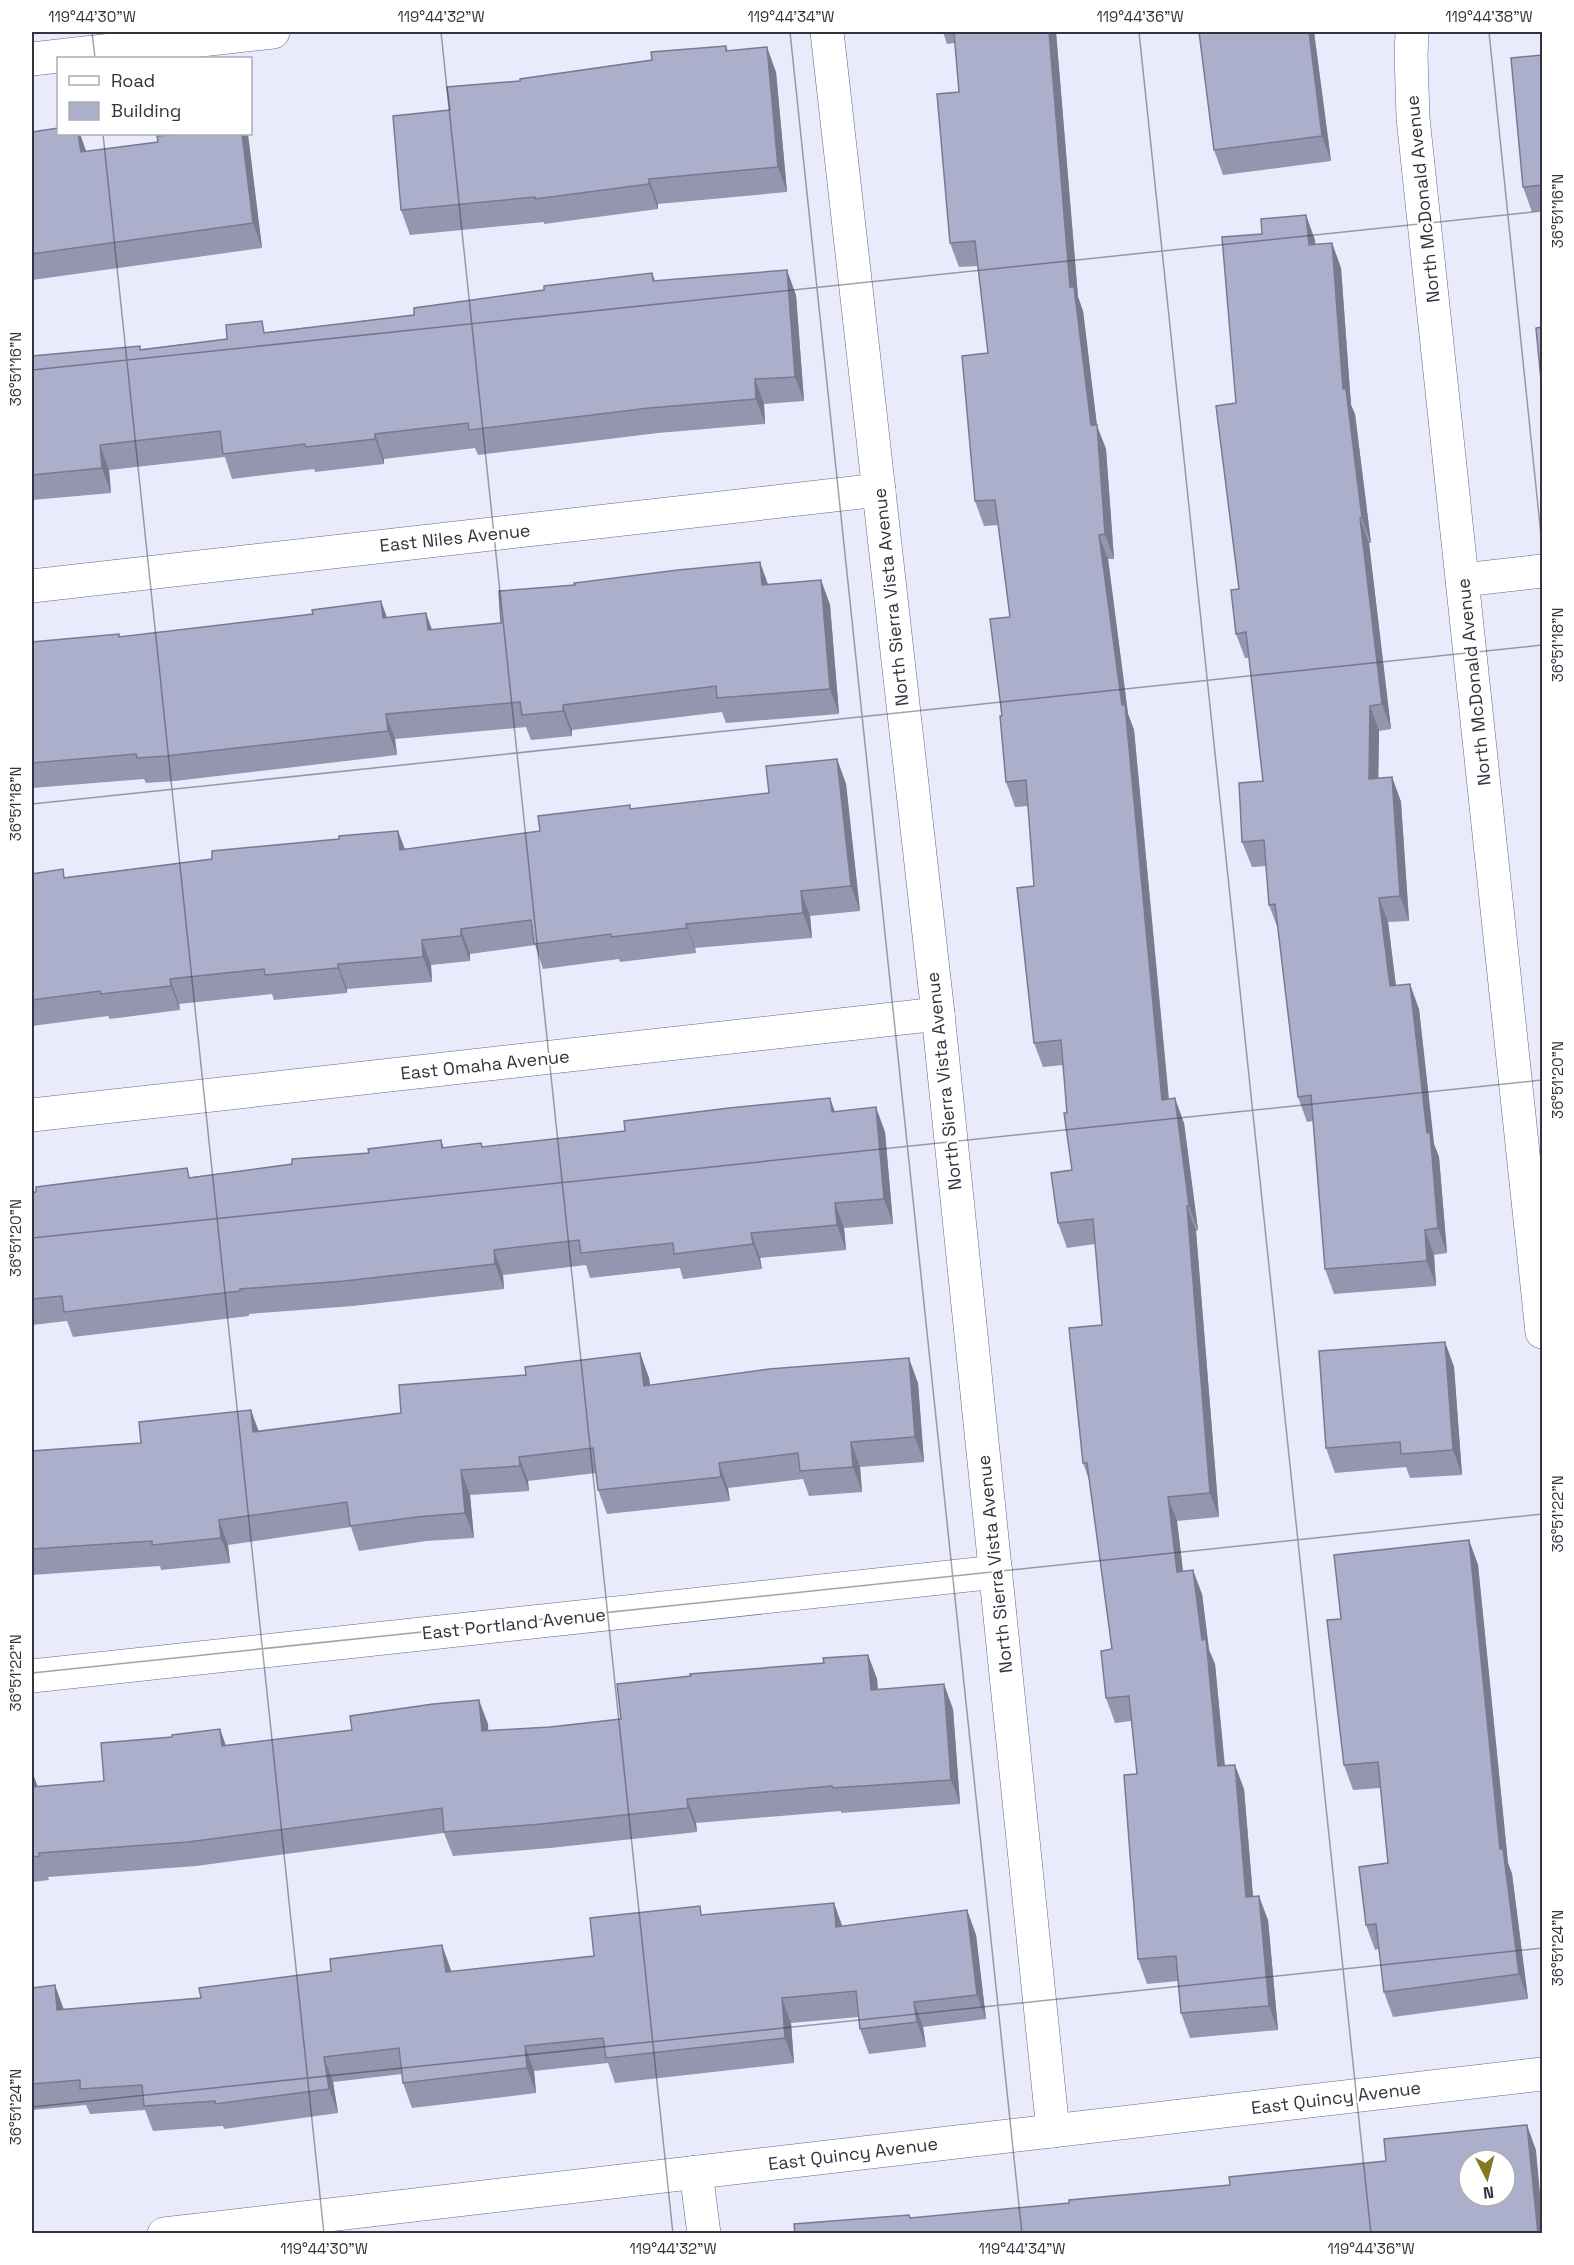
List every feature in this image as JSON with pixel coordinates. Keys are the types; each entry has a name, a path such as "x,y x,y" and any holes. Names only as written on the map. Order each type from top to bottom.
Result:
{"street":[{"path":"32,59 273,32"},
{"name":"North Sierra Vista Avenue","path":"827,32 938,1014 1053,2130"},
{"name":"North McDonald Avenue","path":"1412,32 1413,118 1463,580 1534,1163 1542,1332"},
{"name":"East Niles Avenue","path":"32,586 879,490"},
{"path":"1463,580 1542,572"},
{"name":"East Omaha Avenue","path":"32,1115 938,1014"},
{"name":"East Portland Avenue","path":"32,1676 996,1572"},
{"name":"East Quincy Avenue","path":"164,2234 1542,2074"},
{"path":"696,2172 704,2234"}],"building":[{"path":"954,32 1049,32 1070,287 1074,287 1091,425 1097,425 1105,534 1099,535 1122,705 1125,705 1162,1100 1175,1098 1189,1206 1187,1206 1210,1493 1168,1497 1177,1572 1193,1570 1202,1640 1206,1639 1218,1766 1235,1765 1246,1897 1259,1896 1269,2006 1181,2013 1176,1956 1138,1959 1124,1775 1137,1774 1129,1696 1106,1698 1101,1651 1112,1649 1087,1463 1083,1463 1069,1328 1102,1325 1093,1219 1058,1223 1051,1173 1072,1170 1064,1113 1067,1113 1061,1040 1034,1043 1017,888 1034,886 1026,780 1006,782 1000,716 1002,716 990,619 1010,617 995,500 975,501 962,356 988,353 975,241 950,243 937,94 959,92"},
{"path":"1199,32 1309,32 1322,136 1214,150"},
{"path":"726,46 726,51 767,47 778,167 649,179 649,184 535,199 535,197 401,210 393,116 450,110 447,87 520,81 520,79 652,60 651,52"},
{"path":"1542,55 1542,185 1523,187 1511,58"},
{"path":"57,128 57,135 78,135 81,152 158,142 157,136 242,135 253,223 32,254 32,132"},
{"path":"1306,215 1309,245 1332,243 1343,389 1346,389 1362,518 1360,518 1382,704 1370,706 1369,779 1392,777 1400,896 1379,898 1390,986 1410,984 1427,1133 1430,1132 1438,1228 1425,1230 1427,1261 1325,1269 1311,1095 1298,1097 1275,904 1269,905 1264,840 1242,842 1239,783 1263,781 1246,632 1236,634 1231,590 1239,589 1216,406 1236,403 1222,237 1262,234 1261,219"},
{"path":"787,270 795,377 755,379 756,399 649,408 469,430 468,423 375,434 375,439 306,447 305,444 223,454 220,431 100,445 102,468 32,475 32,356 140,346 140,350 227,339 226,325 262,321 264,333 414,315 414,308 544,290 544,286 652,273 653,281"},
{"path":"1542,327 1542,391 1536,328"},
{"path":"760,562 762,585 821,580 830,689 717,698 716,686 563,705 563,711 522,715 520,702 386,714 388,731 166,756 137,758 136,754 32,763 32,642 119,634 119,637 313,614 312,610 381,601 383,618 426,613 428,630 501,623 499,591 575,585 574,583"},
{"path":"837,759 851,886 801,891 803,913 686,924 687,928 611,937 611,934 534,944 531,920 461,929 461,936 422,940 423,957 338,964 338,968 265,975 264,969 170,979 171,986 101,994 100,991 32,1000 32,874 63,869 64,878 212,859 212,851 398,831 400,850 540,831 538,816 630,805 630,809 769,793 766,766"},
{"path":"830,1098 832,1112 876,1107 884,1199 835,1203 837,1225 751,1233 753,1244 674,1254 673,1243 581,1253 579,1240 494,1250 495,1264 344,1281 240,1289 240,1291 64,1312 62,1296 32,1299 32,1193 36,1192 36,1187 187,1168 189,1178 292,1164 292,1159 369,1153 368,1149 441,1140 442,1148 481,1143 482,1147 625,1131 624,1121"},
{"path":"1445,1342 1453,1450 1401,1454 1400,1442 1326,1448 1319,1351"},
{"path":"640,1353 644,1386 769,1369 909,1358 915,1437 851,1442 853,1467 800,1471 798,1453 719,1463 721,1477 598,1490 593,1448 519,1457 520,1466 461,1470 465,1513 350,1526 347,1502 219,1520 221,1538 152,1545 152,1541 32,1549 32,1451 141,1443 139,1422 251,1410 253,1432 401,1413 399,1385 526,1375 525,1367"},
{"path":"1469,1540 1500,1849 1503,1849 1519,1974 1384,1992 1376,1924 1366,1925 1359,1867 1388,1863 1378,1762 1344,1765 1327,1620 1341,1619 1334,1555"},
{"path":"868,1655 871,1690 944,1684 951,1780 833,1788 832,1786 687,1799 688,1808 444,1832 442,1808 188,1842 39,1853 40,1856 32,1857 32,1787 104,1781 101,1743 172,1737 172,1735 220,1729 222,1746 352,1730 350,1716 479,1700 482,1731 550,1727 621,1719 617,1684 691,1676 690,1674 824,1663 823,1658"},
{"path":"834,1903 836,1927 967,1910 977,1995 914,2002 917,2022 860,2029 856,1991 782,1998 785,2038 606,2058 603,2038 525,2046 527,2068 403,2083 399,2048 324,2057 329,2089 215,2104 215,2101 144,2106 142,2085 80,2089 80,2080 32,2084 32,1988 55,1985 57,2010 201,1998 199,1988 331,1971 330,1959 442,1945 446,1972 594,1956 590,1918 700,1906 701,1915"},
{"path":"1527,2125 1538,2234 795,2234 794,2224 909,2215 910,2218 1069,2203 1069,2200 1230,2185 1229,2177 1386,2161 1384,2139"}]}
